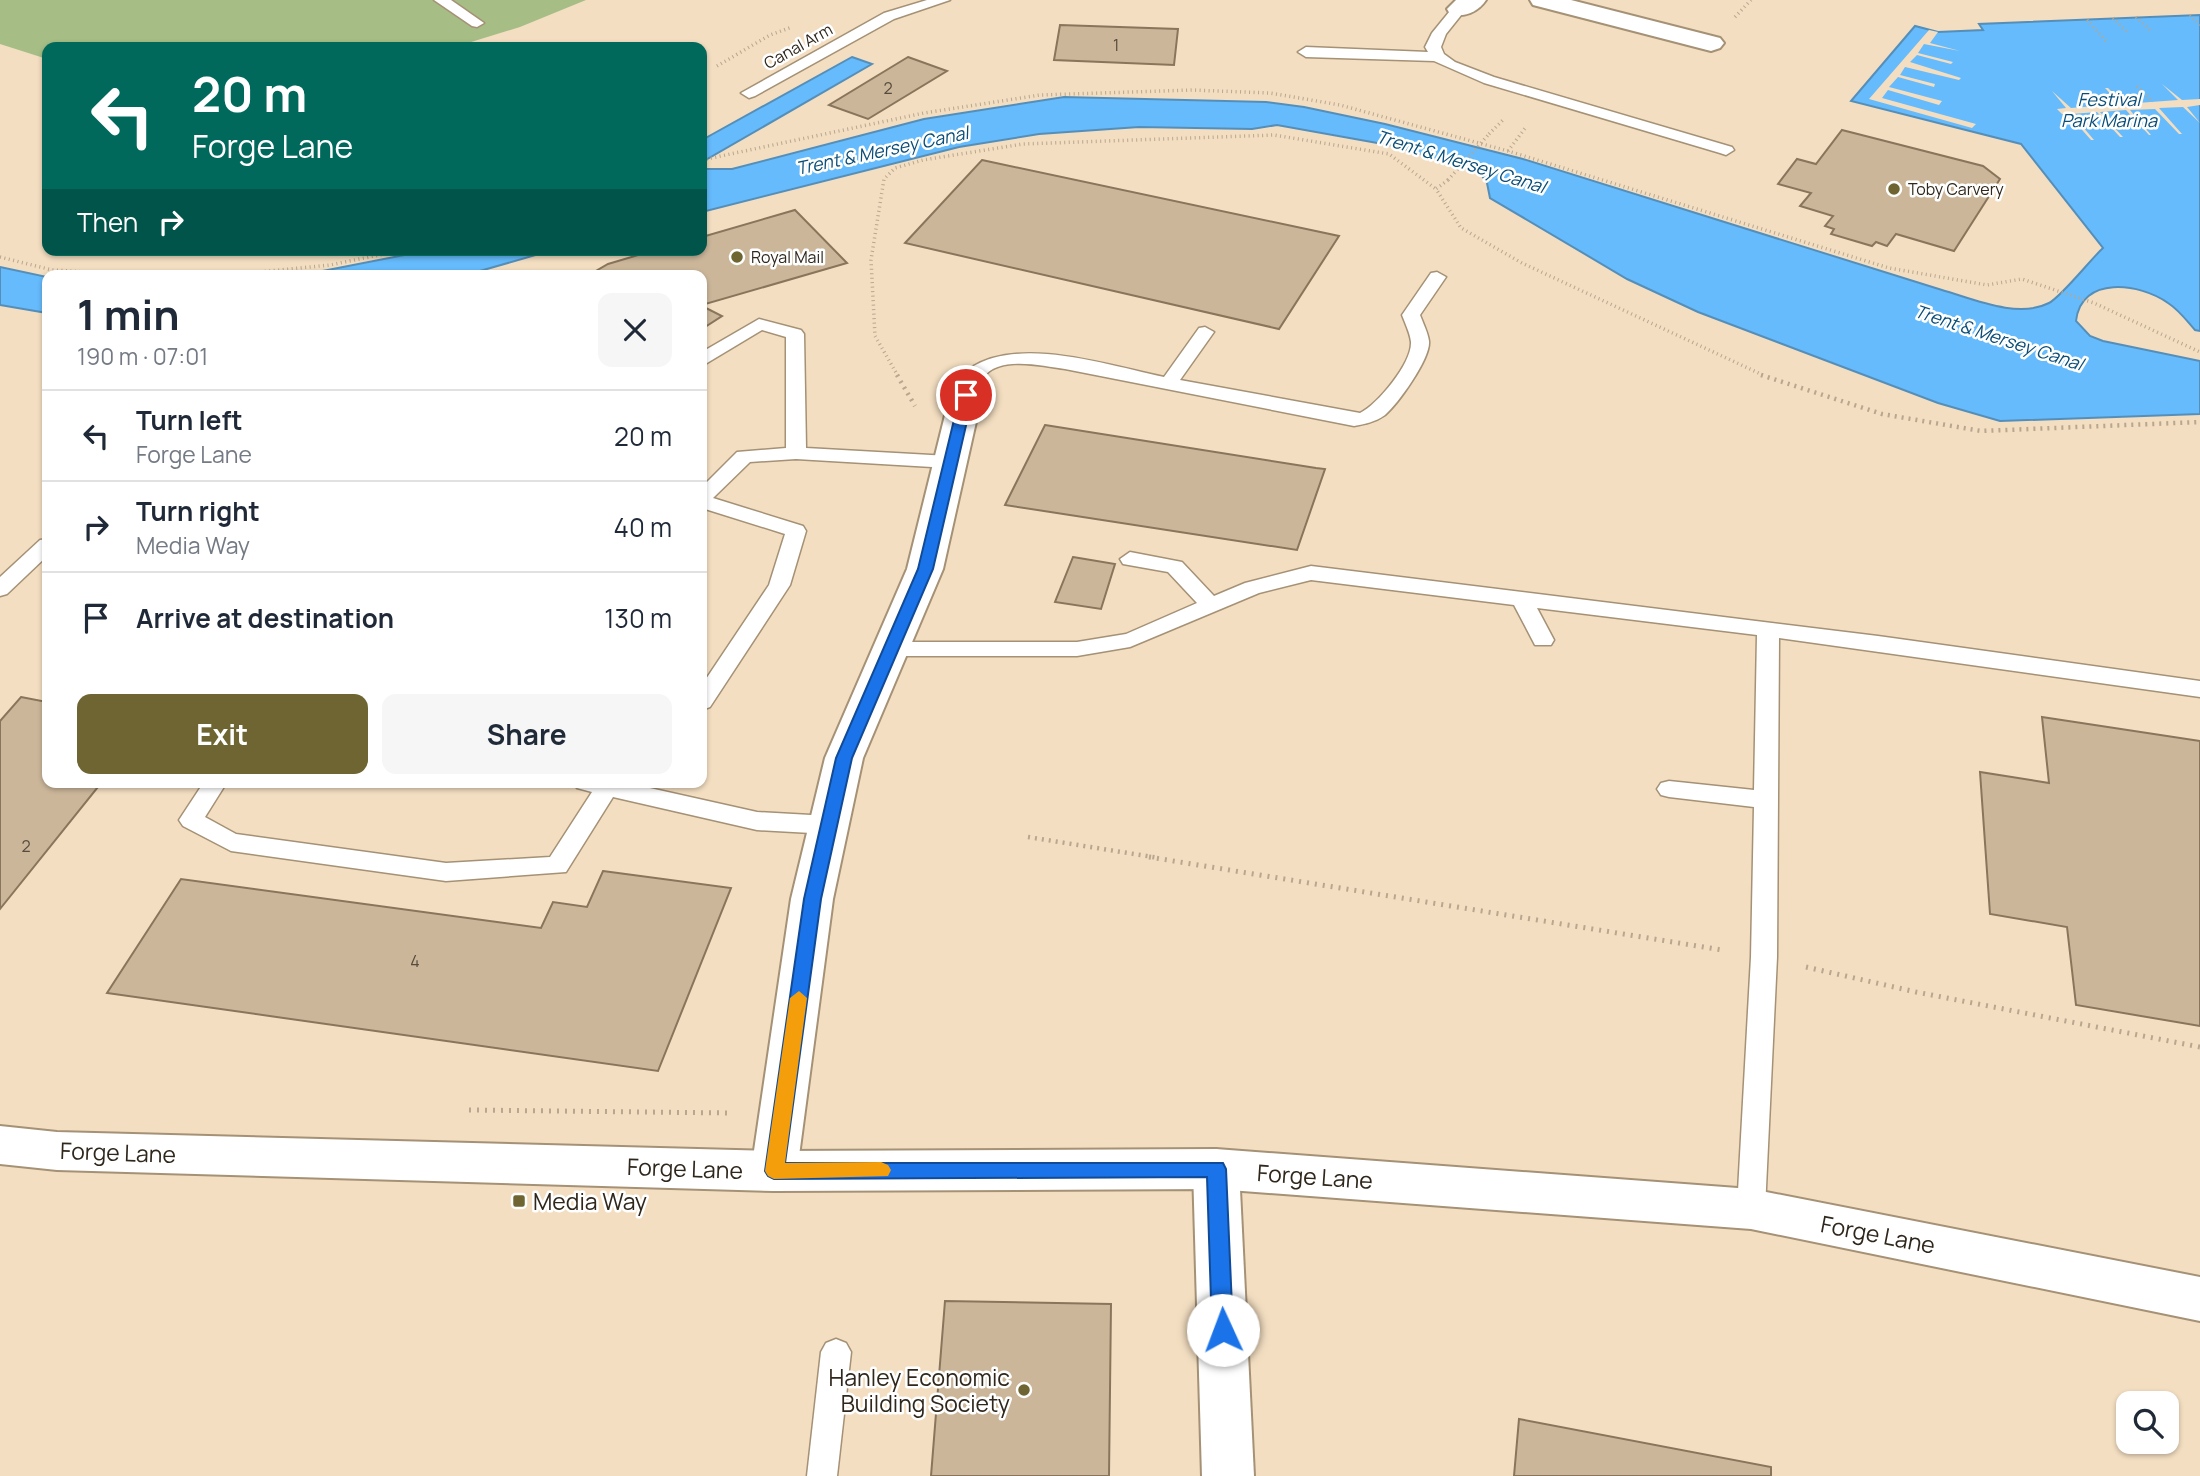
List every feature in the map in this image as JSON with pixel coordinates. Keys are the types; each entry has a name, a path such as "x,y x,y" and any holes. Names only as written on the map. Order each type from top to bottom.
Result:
{"street":[{"path":"1542,0 1711,43"},
{"path":"774,1171 812,899 844,758 893,649 925,569 964,402"},
{"name":"Forge Lane","path":"0,1145 57,1151 774,1171 1216,1169 1751,1209 2200,1299"},
{"path":"1216,1169 1228,1476"}],"lane":[{"path":"441,0 477,23"},
{"name":"Canal Arm","path":"749,93 889,16 943,0"},
{"path":"1437,57 1433,47 1439,33 1466,5"},
{"path":"1306,52 1437,57 1489,80 1726,149"},
{"path":"964,402 977,372 990,364 1026,359 1065,363 1354,420 1366,420 1387,402 1419,351 1420,341 1411,315 1437,277"},
{"path":"707,357 759,324 795,334 796,453"},
{"path":"1168,384 1205,332"},
{"path":"707,494 744,456 796,453 949,462"},
{"path":"707,501 796,531 779,585 707,694"},
{"path":"0,589 42,550"},
{"path":"1130,559 1175,567 1210,606"},
{"path":"893,649 1077,649 1130,640 1252,588 1311,573 1768,629 2200,689"},
{"path":"1522,599 1543,640"},
{"path":"1751,1209 1764,957 1768,629"},
{"path":"212,788 191,820 231,842 446,872 557,866 595,788"},
{"path":"609,788 757,821 829,825"},
{"path":"1669,789 1765,800"},
{"path":"822,1476 836,1352"}],"path":[{"path":"2190,15 2200,25"},
{"path":"2136,17 2152,32"},
{"path":"2113,18 2128,33"},
{"path":"2087,20 2106,41"},
{"path":"2137,86 2153,102"},
{"path":"707,159 813,139 924,113 1014,99 1192,90 1270,93 1310,99 1508,152 1889,268 1987,285 2022,279 2094,303 2200,352"},
{"path":"1436,189 1448,180 1508,114"},
{"path":"1508,152 1526,127 1517,120"},
{"path":"964,402 918,410 876,336 871,260 884,179 895,168 923,160 1023,144 1274,135 1389,154 1436,189 1461,229 1522,263 1753,371 1882,414 1981,431 2200,422"},
{"path":"280,270 330,265 374,256"},
{"path":"0,257 52,270"},
{"path":"1028,837 1764,957 1916,992 2200,1047"}],"green space":[{"path":"0,0 586,0 520,27 471,42 42,42 42,57 0,44"}],"water":[{"path":"2200,15 2200,331 2195,330 2168,303 2143,291 2128,288 2113,287 2089,296 2080,306 2076,321 2090,336 2103,341 2200,361 2200,414 2000,421 1938,403 1698,312 1627,279 1490,198 1487,183 1480,173 1394,146 1277,125 1252,129 1139,127 1039,134 959,147 707,211 707,169 732,169 924,119 1064,97 1266,102 1385,124 1523,159 1981,302 2010,308 2037,307 2054,299 2103,248 2021,144 1851,101 1915,26 1938,32 1983,30 1979,24"},
{"path":"852,57 872,64 707,159 707,137"},
{"path":"399,256 532,256 483,270 328,270"},
{"path":"0,267 42,276 42,312 0,305"}],"pier":[{"path":"1929,30 1938,32 1930,43 1960,51 1924,44 1918,53 1953,62 1951,64 1917,55 1910,62 1961,78 1959,80 1905,67 1900,75 1935,84 1934,87 1898,77 1889,87 1942,101 1939,105 1888,90 1882,98 1976,124 1972,128 1869,99"},
{"path":"2162,84 2182,100 2200,99 2200,105 2187,107 2200,123 2183,107 2159,108 2182,134 2179,134 2155,109 2130,110 2149,135 2126,110 2100,112 2123,137 2120,137 2097,112 2072,114 2094,140 2091,140 2068,114 2062,114 2057,109 2066,108 2052,91 2071,108 2095,106 2080,90 2084,90 2099,106 2120,104 2105,88 2124,104 2178,100"}],"building":[{"path":"1060,25 1178,29 1174,65 1054,60"},
{"path":"908,57 947,71 868,119 829,105"},
{"name":"Toby Carvery","path":"1842,130 1983,166 2000,179 1954,251 1896,234 1887,246 1876,242 1872,246 1831,234 1834,229 1825,226 1833,216 1800,206 1811,193 1778,184 1797,159 1816,164"},
{"path":"982,160 1339,236 1279,329 905,243"},
{"name":"Royal Mail","path":"795,210 847,263 707,304 707,270 598,270 635,256 707,256 707,236"},
{"path":"707,308 722,316 707,326"},
{"path":"1045,425 1325,469 1297,550 1005,505"},
{"path":"1073,557 1115,564 1101,609 1055,602"},
{"path":"21,697 42,701 42,788 97,788 0,909 0,721"},
{"path":"2042,717 2200,741 2200,1026 2076,1005 2067,927 1990,914 1980,772 2049,783"},
{"path":"603,871 731,888 658,1071 107,993 181,879 541,928 553,902 587,907"},
{"name":"Hanley Economic Building Society","path":"945,1301 1111,1304 1109,1476 931,1476"},
{"path":"1519,1419 1771,1467 1771,1476 1514,1476"}],"slow traffic":[{"path":"799,998 774,1171 881,1170"}],"place":[{"name":"Toby Carvery","path":"1894,189"},
{"name":"Royal Mail","path":"737,257"},
{"name":"Media Way","path":"519,1201"},
{"name":"Hanley Economic Building Society","path":"1024,1390"}],"route":[{"path":"966,395 925,569 893,649 844,758 812,899 774,1171 1216,1169 1223,1330"}],"water label":[{"name":"Festival Park Marina","path":"2109,109"},
{"name":"Trent & Mersey Canal","path":"882,150"},
{"name":"Trent & Mersey Canal","path":"1461,161"},
{"name":"Trent & Mersey Canal","path":"1999,337"}]}
